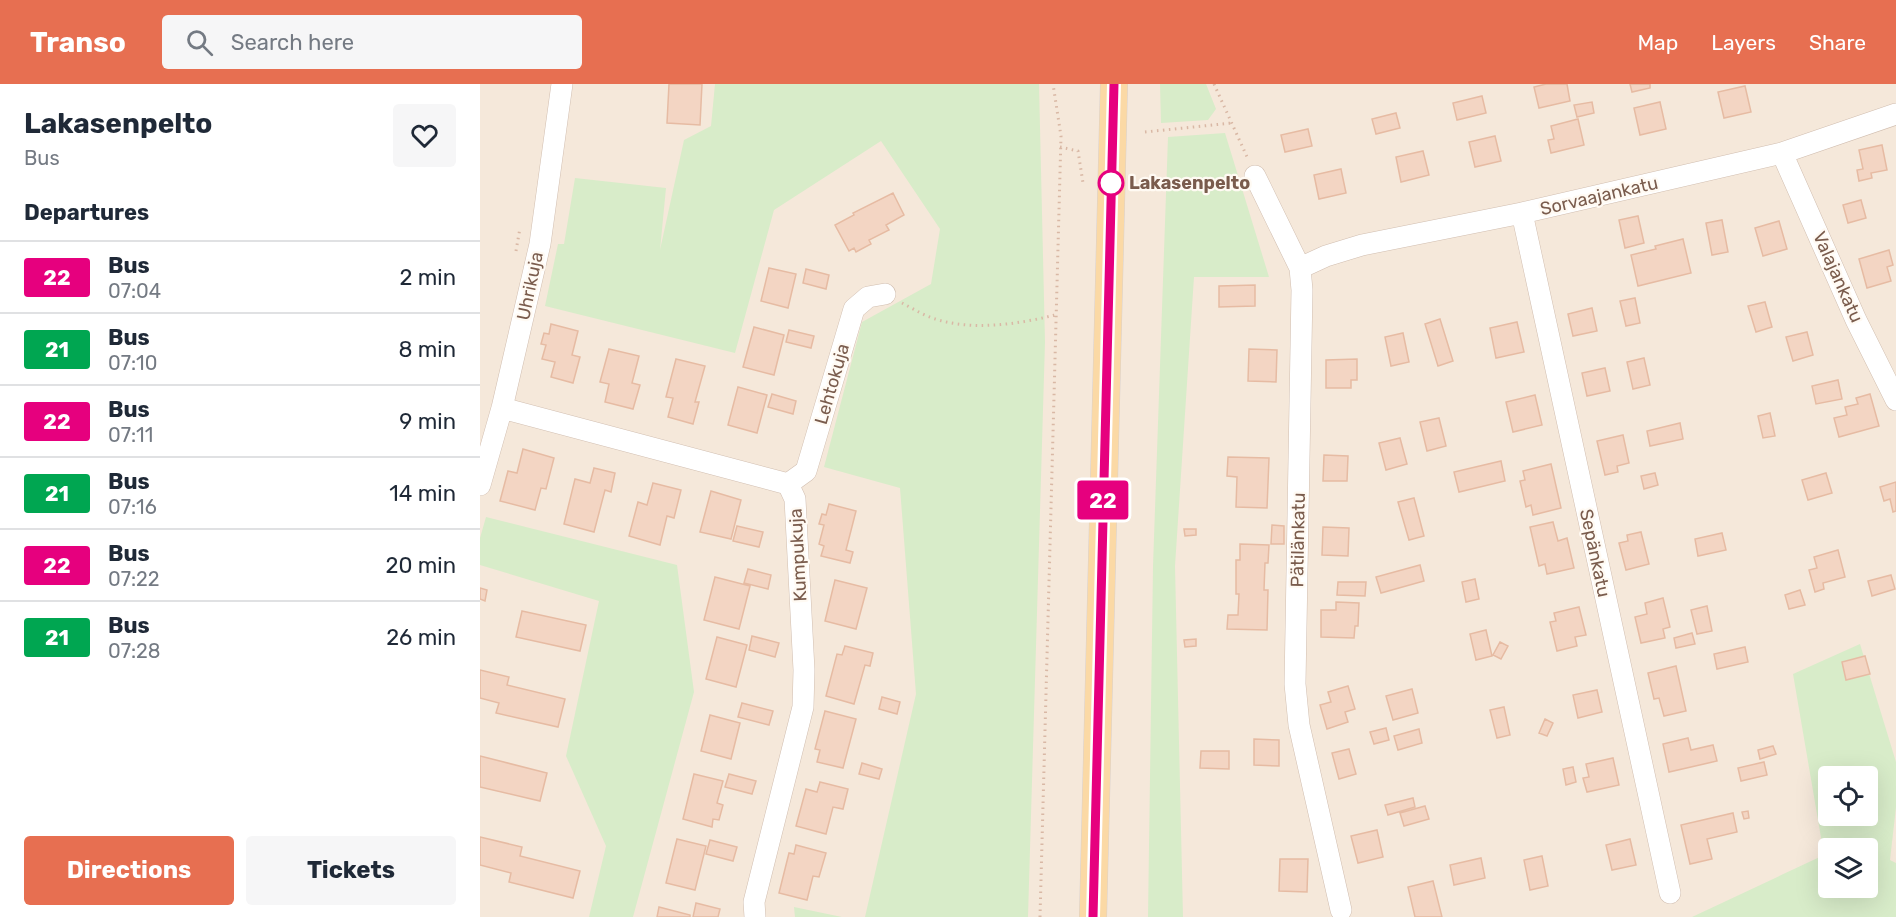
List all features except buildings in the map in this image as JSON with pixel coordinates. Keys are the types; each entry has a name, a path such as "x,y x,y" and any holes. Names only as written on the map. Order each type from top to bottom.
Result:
{"main road":[{"path":"1093,917 1114,84"}],"street":[{"name":"Uhrikuja","path":"480,485 502,408 540,244 562,84"},
{"name":"Sorvaajankatu","path":"1300,268 1326,256 1362,245 1522,213 1782,153 1896,114"},
{"name":"Valajankatu","path":"1782,153 1857,320 1896,400"},
{"name":"Pätilänkatu","path":"1255,176 1300,268 1302,290 1295,684 1299,725 1341,910"},
{"name":"Sepänkatu","path":"1522,213 1670,893"},
{"name":"Lehtokuja","path":"788,484 806,471 854,309 868,297 885,294"},
{"name":"Kumpukuja","path":"502,408 788,484 795,499 804,670 803,707 754,902 755,917"}],"path":[{"path":"1040,917 1060,147 1053,84"},
{"path":"1214,84 1255,176"},
{"path":"1145,132 1232,123"},
{"path":"1060,147 1078,151 1083,183"},
{"path":"516,253 521,222"},
{"path":"885,294 928,316 962,324 1018,324 1055,315"}],"shaded area":[{"path":"480,84 1896,84 1896,917 480,917"}],"green space":[{"path":"715,84 1039,84 1045,342 1028,917 865,917 916,694 900,488 824,467 862,322 931,284 940,229 881,141 774,210 735,353 545,306 558,244 564,244 575,178 666,188 660,250 684,140 711,126"},
{"path":"1160,84 1206,84 1216,109 1208,120 1161,123"},
{"path":"1225,133 1269,277 1194,277 1175,566 1183,917 1148,917 1153,566 1168,137"},
{"path":"486,517 677,565 694,692 633,917 589,917 606,846 566,756 599,601 480,565 480,538"},
{"path":"1860,644 1896,762 1896,807 1890,860 1896,863 1896,917 1692,917 1818,858 1818,898 1878,898 1878,838 1821,838 1819,826 1878,826 1878,766 1818,766 1818,820 1793,674"},
{"path":"794,907 842,917 795,917"}],"bus line":[{"name":"22","path":"1093,917 1114,84"}],"place":[{"name":"Lakasenpelto","path":"1111,183"}]}
